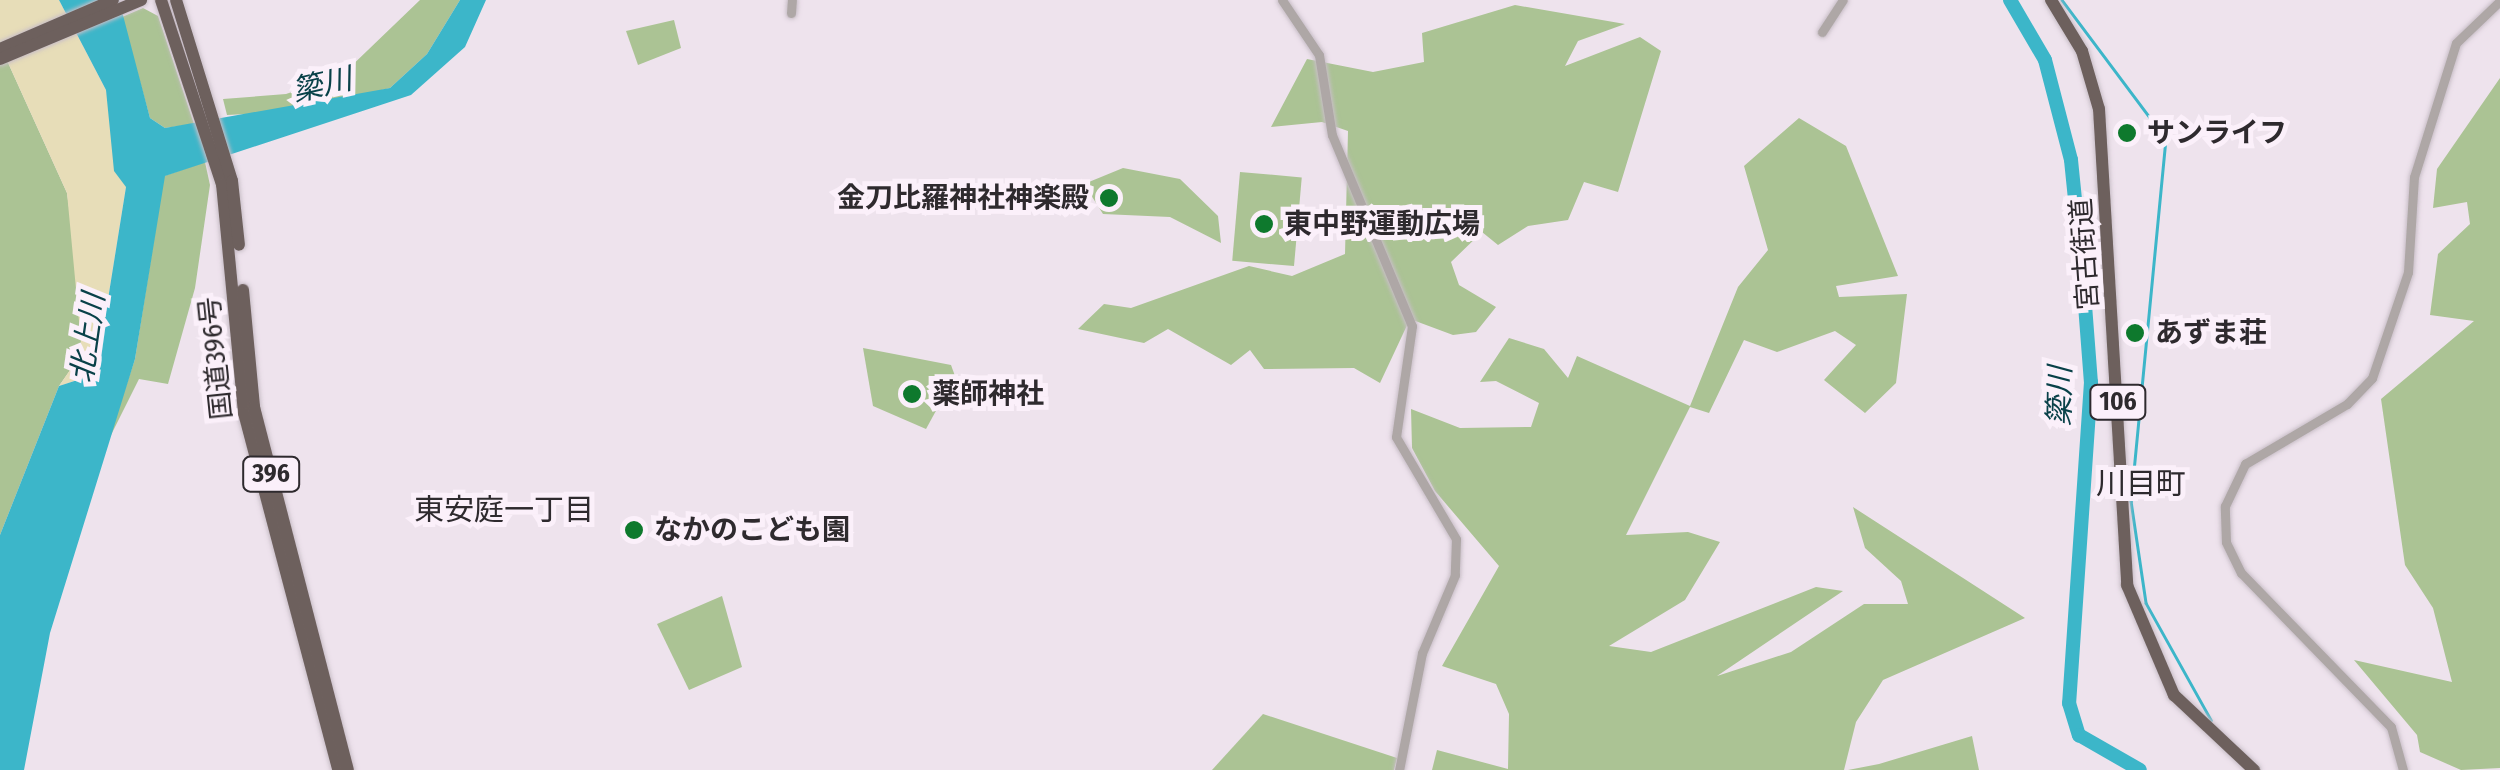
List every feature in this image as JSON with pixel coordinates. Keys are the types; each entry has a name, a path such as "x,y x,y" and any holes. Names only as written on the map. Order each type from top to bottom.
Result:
{"highway":[{"path":"0,48 114,0"},
{"path":"0,59 141,0"},
{"name":"国道396号","path":"161,0 198,85"},
{"name":"国道396号","path":"176,0 224,174 254,407 348,770"},
{"name":"宮古街道","path":"2051,0 2082,51 2099,109 2133,608 2182,705 2254,770"},
{"name":"国道396号","path":"224,174 244,412 338,770"}],"street":[{"path":"791,13 792,0"},
{"path":"1282,0 1318,56 1332,135 1412,326 1396,437 1456,539 1455,576 1418,670 1399,770"},
{"path":"1822,32 1843,0"},
{"path":"2402,770 2391,727 2241,573 2226,542 2225,506 2245,464 2347,404 2372,378 2408,272 2414,177 2456,43 2500,1"}],"green space":[{"path":"420,0 460,0 427,54 390,88 290,112 227,115 223,99 286,94 342,75"},
{"path":"1515,5 1625,24 1578,41 1565,66 1640,37 1661,51 1618,192 1584,182 1568,220 1528,226 1498,245 1482,232 1451,262 1459,285 1496,307 1476,332 1453,335 1410,319 1380,383 1354,368 1264,369 1250,350 1231,365 1168,329 1144,343 1078,329 1104,304 1131,308 1249,266 1292,276 1345,254 1348,131 1322,122 1271,127 1307,59 1373,72 1424,62 1422,33"},
{"path":"143,8 158,16 194,124 165,128 150,118 122,17"},
{"path":"674,20 681,48 638,65 626,31"},
{"path":"0,45 67,193 83,308 82,353 59,386 0,535"},
{"path":"2500,78 2500,768 2461,770 2420,752 2417,735 2354,660 2452,682 2433,608 2405,565 2381,399 2474,321 2430,315 2438,254 2470,224 2467,202 2433,208 2437,169"},
{"path":"1799,118 1846,146 1898,276 1836,286 1839,297 1907,294 1896,383 1865,413 1824,380 1856,345 1835,331 1777,352 1744,340 1709,413 1690,407 1626,535 1688,532 1720,542 1685,600 1609,646 1651,652 1816,587 1843,591 1717,676 1791,652 1864,604 1908,604 1901,581 1865,548 1853,507 2025,618 1883,680 1856,722 1844,770 1432,770 1437,750 1508,769 1509,714 1496,684 1442,666 1499,566 1435,491 1412,448 1411,409 1460,428 1531,427 1539,403 1496,381 1480,382 1509,338 1544,349 1568,378 1577,356 1690,406 1738,287 1768,250 1744,166"},
{"path":"205,162 210,185 195,288 168,384 139,379 107,443 135,359 164,176"},
{"path":"1123,168 1180,179 1218,216 1221,243 1170,217 1103,214 1084,184"},
{"name":"東中野運動広場","path":"1240,172 1302,177 1294,266 1232,261"},
{"path":"863,348 951,365 955,376 926,429 873,406"},
{"path":"722,596 742,667 689,690 657,624"},
{"path":"1263,714 1397,758 1394,770 1212,770"},
{"path":"1972,736 1979,770 1848,770 1879,764"}],"sand":[{"path":"0,0 59,0 106,90 126,187 96,374 59,386 82,353 67,193 0,45"}],"water":[{"path":"59,0 119,0 150,118 165,128 390,88 427,54 460,0 486,0 465,47 411,95 165,176 135,359 50,633 24,770 0,770 0,535 59,386 96,374 126,187 114,171 106,90"}],"waterway":[{"name":"簗川","path":"2010,0 2045,60 2071,160 2083,279 2091,382 2069,703 2079,735 2140,770"},
{"path":"2062,0 2166,139 2131,501 2146,603 2211,720"}],"place":[{"name":"サンライフ","path":"2127,133"},
{"name":"金刀比羅神社神楽殿","path":"1109,198"},
{"name":"東中野運動広場","path":"1264,224"},
{"name":"あずま荘","path":"2135,333"},
{"name":"薬師神社","path":"912,394"},
{"name":"なかのこども園","path":"634,530"}],"district":[{"name":"川目町","path":"2141,484"},
{"name":"東安庭一丁目","path":"504,510"}],"water label":[{"name":"北上川","path":"88,338"}]}
